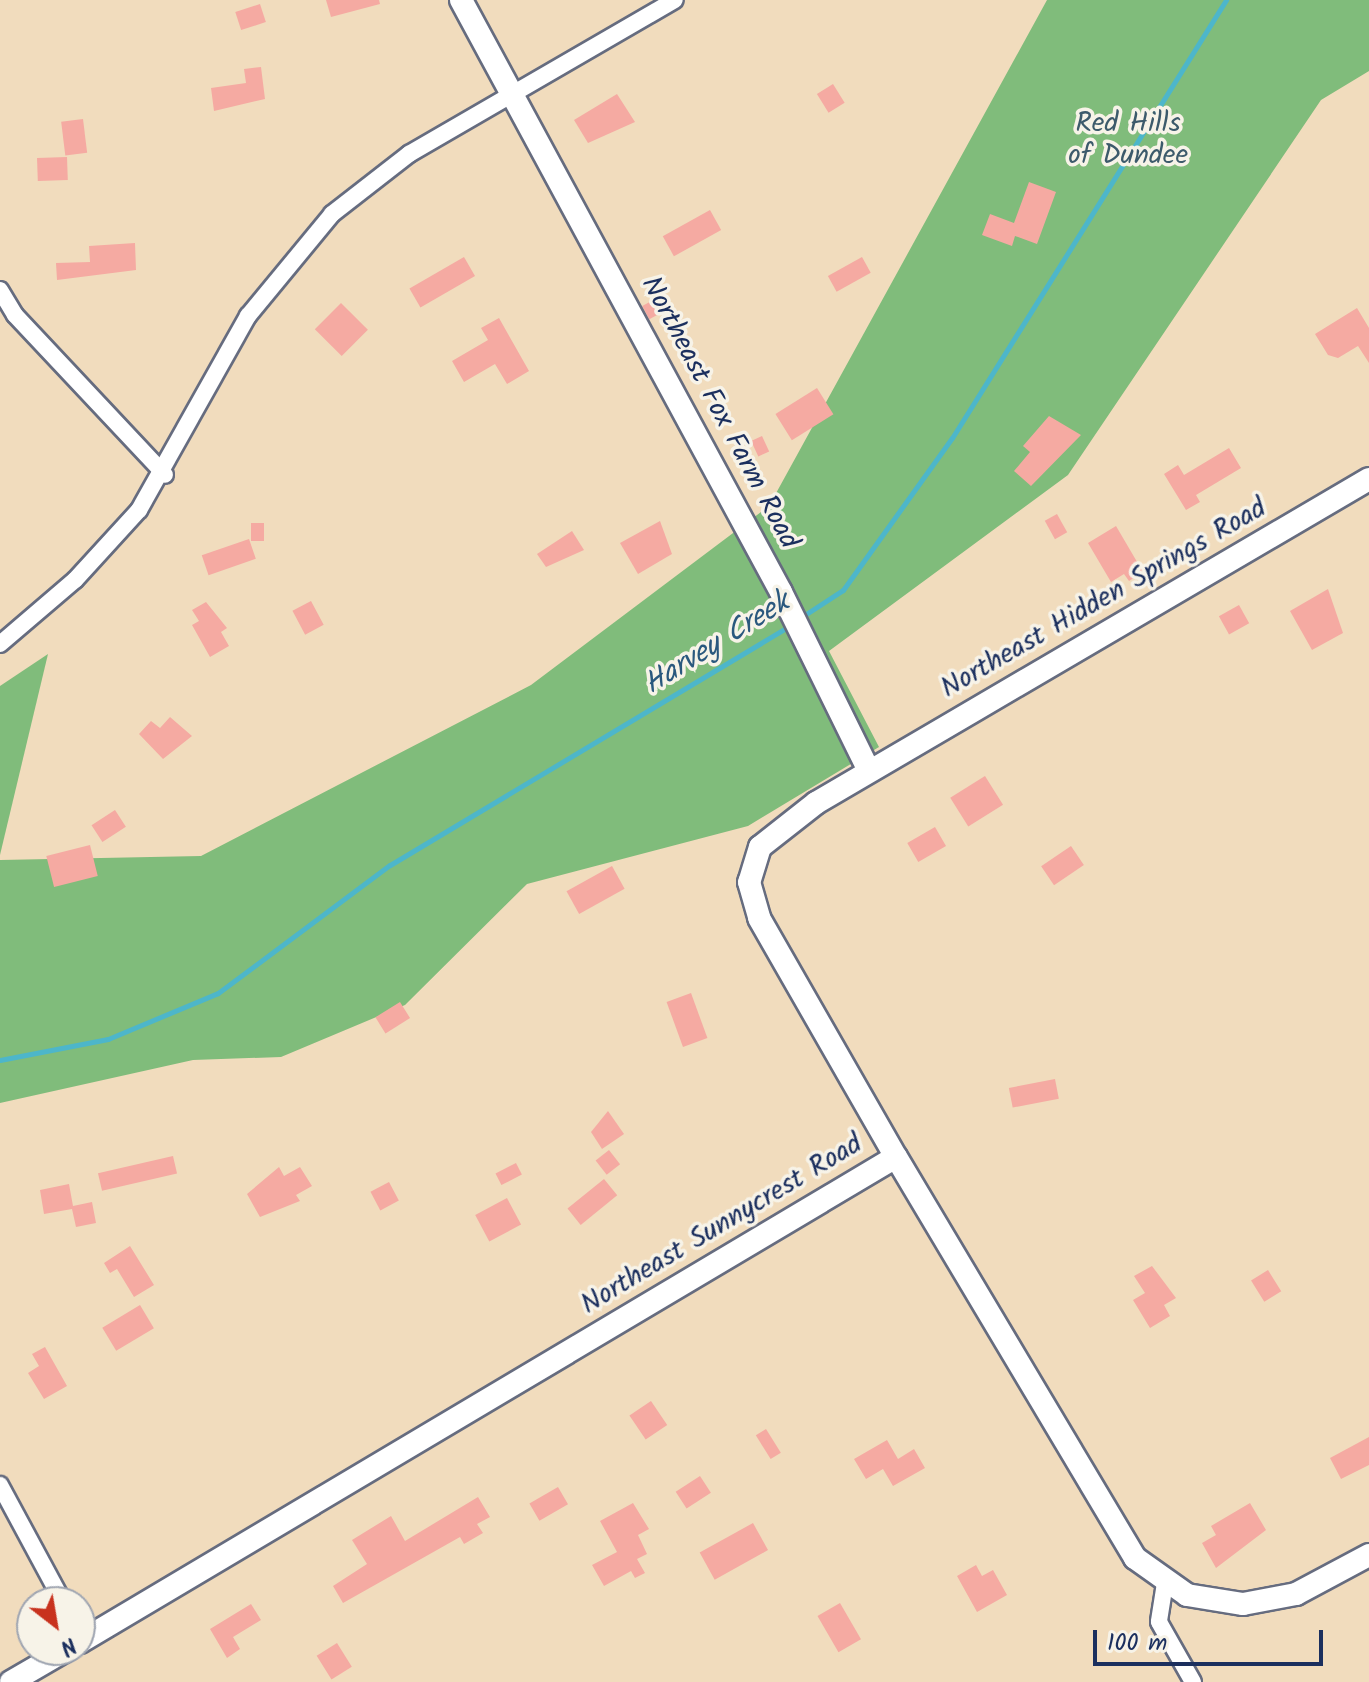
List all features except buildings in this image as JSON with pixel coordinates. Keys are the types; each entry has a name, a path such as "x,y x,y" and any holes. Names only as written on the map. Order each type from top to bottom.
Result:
{"street":[{"name":"Northeast Fox Farm Road","path":"461,0 869,771"},
{"path":"0,644 75,580 165,475 248,316 332,214 409,154 514,97 675,0"},
{"path":"0,290 15,315 165,475"},
{"name":"Northeast Hidden Springs Road","path":"869,771 1369,479"},
{"path":"869,771 779,829 760,847 749,882 759,918 896,1157"},
{"name":"Northeast Sunnycrest Road","path":"96,1630 896,1157 1120,1539 1165,1583 1216,1602 1269,1602 1369,1555"},
{"path":"0,1485 54,1586"},
{"path":"1165,1583 1159,1622 1193,1682"},
{"name":"Northeast Sunnycrest Road","path":"11,1682 37,1666"}],"green space":[{"name":"Red Hills of Dundee","path":"1047,0 1369,0 1369,71 1321,100 1068,475 829,651 879,747 748,826 527,884 405,1005 281,1057 193,1060 0,1103 0,860 201,856 531,685 769,506"},
{"path":"48,654 0,855 0,686"}],"waterway":[{"name":"Harvey Creek","path":"800,618 843,590 952,438 1226,0"},
{"name":"Harvey Creek","path":"0,1060 108,1039 218,993 390,865 792,624"}]}
